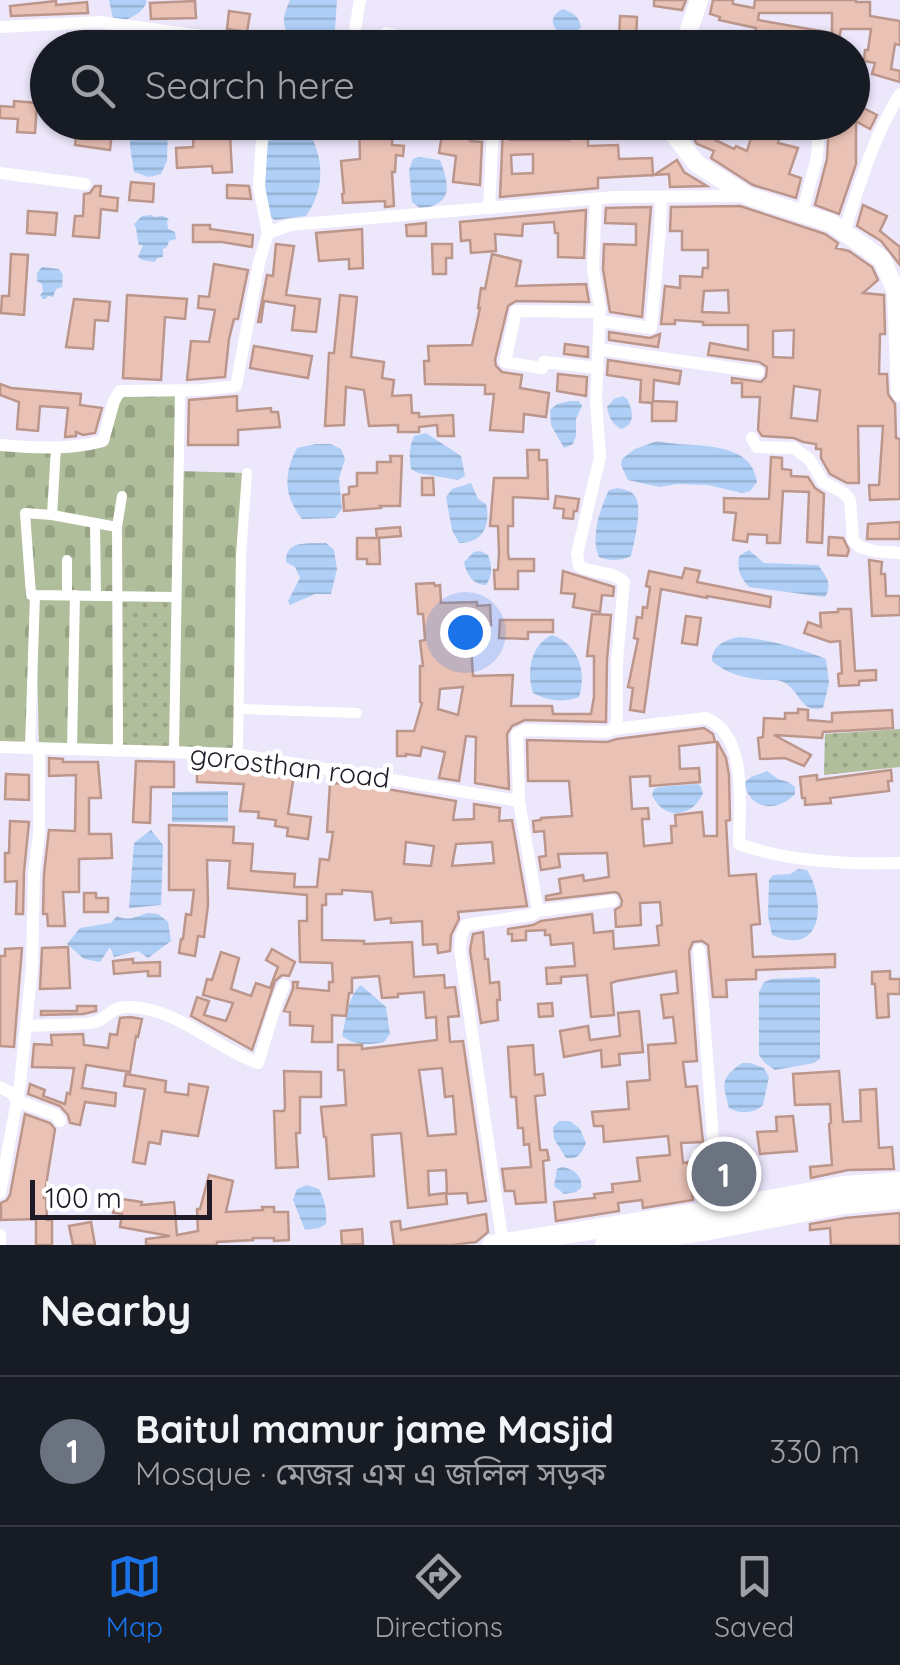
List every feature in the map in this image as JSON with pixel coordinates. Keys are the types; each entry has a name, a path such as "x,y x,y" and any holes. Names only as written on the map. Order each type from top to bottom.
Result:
{"main road":[{"path":"689,30 700,0"},
{"path":"677,140 697,164 748,196 832,223 882,259 896,292 900,393"},
{"path":"499,1244 844,1186 900,1182"},
{"path":"606,1245 843,1204 900,1199"}],"street":[{"path":"355,30 360,0"},
{"path":"0,27 100,22 159,30"},
{"path":"844,232 868,159 900,94"},
{"path":"0,445 82,446 103,441 120,390 236,386 268,233 259,187 262,140"},
{"path":"490,208 492,140"},
{"path":"802,214 817,140"},
{"path":"0,173 85,184"},
{"path":"268,233 290,226 596,199 748,196"},
{"path":"598,368 544,362 542,368 505,362 516,311 600,317 651,328 661,197"},
{"path":"596,199 593,270 600,317 596,400 600,457 577,554 579,566 589,572 619,577 624,582 614,728"},
{"path":"630,353 634,326"},
{"path":"599,349 758,372"},
{"path":"174,751 180,390"},
{"path":"752,438 757,447 794,448 810,460 823,482 844,493 850,500 853,540 860,548 900,553"},
{"path":"52,516 56,447"},
{"path":"236,754 247,473"},
{"path":"118,750 117,526 122,496"},
{"path":"117,526 25,513 31,595 176,597"},
{"path":"94,523 96,596"},
{"path":"68,560 72,750"},
{"path":"0,1193 17,1101 32,967 34,872 39,835 35,595"},
{"path":"239,709 357,713"},
{"path":"538,910 519,801 517,734 525,730 607,732 614,728 712,719 734,746 739,780 739,844 777,855 900,863"},
{"name":"gorosthan road","path":"0,747 236,754 519,801"},
{"path":"499,1244 461,936 466,926 531,915 538,910 612,901"},
{"path":"699,950 714,1152 697,1154 705,1212"},
{"path":"26,1026 96,1022 106,1013 130,1007 187,1025 258,1063 284,985"},
{"path":"0,1086 17,1101 56,1115 60,1122"},
{"path":"0,1235 0,1245"}],"green space":[{"path":"120,391 180,391 178,471 247,473 236,754 174,751 175,598 118,596 118,750 39,749 36,619 30,747 0,747 0,443 103,441"},
{"path":"118,596 176,597 174,751 118,750"},
{"path":"900,729 900,767 824,775 825,734"}],"water":[{"path":"109,0 147,1 138,13 114,23"},
{"path":"290,0 337,0 335,30 287,30 284,17"},
{"path":"559,11 573,14 579,20 579,30 557,30 553,20"},
{"path":"130,140 168,140 167,161 161,174 149,177 134,172"},
{"path":"269,140 313,140 320,180 306,216 275,220 269,216"},
{"path":"413,159 440,160 447,186 439,203 421,209 412,202 409,170"},
{"path":"142,216 169,219 168,229 175,232 176,239 169,241 163,257 155,262 138,257 143,245 139,245 134,224"},
{"path":"42,267 59,269 63,275 62,287 46,299 40,295 42,284 37,281"},
{"path":"623,396 632,417 621,429 611,420 607,407"},
{"path":"579,401 582,406 573,444 564,448 551,425 550,410"},
{"path":"426,433 461,456 465,476 458,480 411,469 414,436"},
{"path":"657,441 731,451 752,468 757,482 750,491 742,493 708,485 659,487 628,480 622,459"},
{"path":"316,444 341,449 345,459 339,478 342,509 335,518 302,519 289,494 289,467 297,448"},
{"path":"471,483 478,499 486,504 486,526 474,540 459,543 452,530 446,497 452,489"},
{"path":"618,488 634,495 638,515 631,556 619,560 599,557 596,549 602,506 609,490"},
{"path":"326,543 334,550 337,569 331,594 315,594 290,605 288,601 300,578 295,567 286,562 289,549 299,544"},
{"path":"749,550 764,563 818,565 828,584 825,597 749,587 738,565 739,556"},
{"path":"480,551 488,555 490,563 486,585 471,578 464,562"},
{"path":"552,635 568,645 578,660 582,678 579,697 556,700 533,693 532,660 539,645"},
{"path":"739,637 783,645 826,659 829,683 823,708 806,706 784,682 736,675 712,661 720,644"},
{"path":"767,771 795,787 795,794 773,806 752,799 744,783"},
{"path":"696,784 703,793 692,808 678,813 663,809 652,795 659,787"},
{"path":"228,791 228,822 172,822 172,792"},
{"path":"151,830 163,845 161,905 129,908 134,843"},
{"path":"807,870 813,882 818,910 811,932 802,939 789,940 772,935 769,880 773,875"},
{"path":"158,914 168,922 171,941 148,958 138,951 114,957 110,947 100,962 84,959 67,944 80,928 111,923 117,916 129,918"},
{"path":"772,979 820,979 820,1059 775,1070 759,1055 759,992 764,982"},
{"path":"361,985 386,1007 390,1034 384,1042 362,1044 342,1036 350,1001"},
{"path":"742,1063 764,1068 769,1077 763,1105 746,1112 729,1108 724,1087 729,1073"},
{"path":"559,1121 570,1121 580,1129 586,1143 577,1157 566,1158 554,1139 553,1127"},
{"path":"562,1167 579,1176 581,1188 576,1192 564,1194 554,1186 557,1169"},
{"path":"307,1185 319,1189 326,1224 305,1230 293,1200 297,1189"}],"building":[{"path":"654,0 686,0 682,10 654,6"},
{"path":"713,0 733,0 733,4 754,8 755,0 870,2 870,16 900,21 900,45 895,44 891,69 900,71 900,82 872,74 875,63 870,62 871,29 832,30 832,13 759,13 758,20 815,30 756,30 719,20 720,17 710,14"},
{"path":"56,1 56,5 87,2 88,13 11,16 10,6"},
{"path":"195,1 196,18 151,19 150,3"},
{"path":"229,11 250,14 247,30 227,29"},
{"path":"620,16 637,17 636,30 619,30"},
{"path":"14,101 30,102 30,133 17,132 18,119 0,118 0,106 14,107"},
{"path":"76,140 111,140 110,150 75,145"},
{"path":"193,140 230,140 232,172 213,173 212,166 177,168 176,148 193,147"},
{"path":"359,140 392,140 392,145 404,146 403,156 396,155 392,172 394,206 385,207 385,201 343,203 341,161 360,159"},
{"path":"441,140 482,142 480,185 453,182 456,156 439,153"},
{"path":"502,140 588,140 588,146 618,145 619,159 652,158 653,175 598,178 598,188 500,197","holes":["533,154 533,173 512,174 511,155"]},
{"path":"715,140 747,151 750,140 779,140 778,143 798,148 789,174 801,178 796,198 753,185 711,158 714,151 695,141"},
{"path":"828,140 856,140 856,164 839,214 815,205"},
{"path":"677,160 684,172 707,186 670,187 669,174 654,175"},
{"path":"131,182 154,184 153,202 129,200"},
{"path":"227,185 249,186 251,199 227,198"},
{"path":"101,186 100,196 118,198 117,211 101,209 99,238 73,236 75,216 83,216 84,194"},
{"path":"863,205 887,216 880,231 900,247 900,265 881,241 857,226"},
{"path":"740,206 825,234 838,243 836,248 849,251 872,267 878,280 863,293 884,295 885,334 880,334 879,374 887,374 888,394 895,404 896,438 900,439 900,499 870,500 869,485 879,485 883,426 858,426 859,483 847,483 830,474 816,444 762,436 758,430 760,397 742,397 742,383 732,383 732,378 761,382 767,367 759,362 708,355 710,343 748,350 748,325 703,325 675,320 675,324 661,324 665,286 680,288 680,276 702,277 703,268 708,268 708,250 682,250 682,231 670,231 671,207","holes":["728,290 729,313 702,312 704,291","794,330 793,358 773,357 773,331","794,386 820,390 817,421 791,418"]},
{"path":"651,207 642,317 610,312 603,269 604,244 636,245 636,224 605,223 606,208"},
{"path":"586,210 584,258 558,257 554,222 523,224 522,236 495,234 496,251 471,253 470,240 461,241 460,222"},
{"path":"28,211 57,213 55,235 27,233"},
{"path":"426,223 426,236 407,236 406,225"},
{"path":"193,225 253,235 252,247 193,242"},
{"path":"362,229 363,268 349,269 349,259 319,261 316,233"},
{"path":"276,244 294,246 286,295 320,299 316,332 292,330 295,306 264,301 258,322 267,275 273,276"},
{"path":"432,244 452,244 452,258 446,258 446,274 433,274"},
{"path":"11,254 28,255 24,315 1,313 2,296 9,296"},
{"path":"492,254 521,261 516,286 586,284 589,302 516,301 508,306 496,366 502,372 522,375 520,388 549,393 546,417 524,414 523,432 490,430 494,394 485,394 485,385 425,384 428,346 472,345 481,288 485,289"},
{"path":"214,264 248,270 238,319 234,319 229,339 225,377 187,380 191,341 209,342 215,310 198,308 199,296 209,297"},
{"path":"127,295 187,299 185,319 165,317 161,380 123,378"},
{"path":"340,295 357,297 351,357 384,362 382,378 394,380 392,396 411,395 412,413 419,413 419,417 453,415 454,436 438,436 437,425 419,427 419,432 398,432 398,425 369,426 364,390 346,387 344,425 325,426 329,353 334,353"},
{"path":"74,299 110,302 108,321 95,320 93,349 66,347"},
{"path":"609,332 650,338 660,334 658,347 609,340"},
{"path":"565,344 588,347 588,357 564,354"},
{"path":"254,346 312,356 308,378 250,368"},
{"path":"608,360 681,371 679,384 654,380 653,401 677,402 676,421 652,421 652,403 640,402 641,380 607,375"},
{"path":"558,374 587,377 586,396 557,391"},
{"path":"0,384 81,394 80,405 102,408 95,433 76,432 76,436 65,437 68,408 40,406 38,431 17,429 19,402 0,395"},
{"path":"237,396 237,411 271,408 271,412 278,412 280,427 238,430 238,445 188,445 189,400"},
{"path":"527,450 539,450 539,460 547,460 548,499 513,497 508,553 509,559 534,559 534,571 518,571 518,589 495,589 498,526 490,526 494,478 528,478"},
{"path":"390,456 402,456 400,506 344,511 343,495 349,494 349,487 357,486 357,473 377,473 377,462 391,462"},
{"path":"771,457 782,458 782,469 791,470 791,476 808,477 824,494 822,543 807,542 809,492 783,491 780,543 767,543 767,535 748,534 747,542 733,540 736,513 724,512 724,498 769,499"},
{"path":"422,478 433,478 434,495 422,495"},
{"path":"556,496 579,499 573,519 563,518 564,509 554,508"},
{"path":"900,522 900,539 867,539 868,524"},
{"path":"400,527 401,536 377,538 376,529"},
{"path":"829,537 843,538 849,550 847,556 828,555"},
{"path":"357,538 379,538 380,564 357,559"},
{"path":"869,560 882,562 886,596 900,596 900,615 872,616"},
{"path":"685,568 700,571 697,582 771,597 770,607 661,589 644,712 630,710 633,688 628,687 638,639 634,638 637,617 642,618 643,607 647,608 649,571 682,578"},
{"path":"563,571 614,587 613,596 602,595 600,612 573,607 575,594 561,593"},
{"path":"416,584 440,585 441,603 490,605 491,625 461,626 461,645 471,645 473,676 513,675 511,706 552,706 553,714 591,714 594,656 587,656 592,614 611,615 606,722 525,720 512,726 507,734 509,789 475,783 476,737 466,736 459,781 439,778 445,752 422,747 420,756 397,756 397,731 414,731 422,703 420,641 425,640","holes":["463,687 458,715 438,709 440,689"]},
{"path":"851,609 855,671 876,670 876,680 839,686 840,641 830,642 804,633 808,622 821,627 820,613"},
{"path":"686,616 701,618 697,645 682,643"},
{"path":"500,620 553,620 553,632 528,632 528,639 499,638"},
{"path":"798,709 808,710 808,720 832,722 832,713 892,710 893,728 823,732 822,738 774,735 811,755 804,766 785,758 760,759 758,738 763,737 764,718 785,719 785,713 798,713"},
{"path":"704,728 713,734 715,742 679,746 680,769 699,768 700,782 650,786 650,776 630,777 632,809 648,808 649,819 642,819 644,846 672,843 675,815 702,812 704,836 717,836 717,741 729,775 729,876 756,874 760,924 751,925 753,957 835,954 835,967 756,970 756,979 726,980 727,997 713,997 708,945 693,942 689,951 697,1061 683,1062 686,1087 697,1086 703,1142 681,1143 693,1200 643,1208 642,1200 618,1203 619,1211 556,1221 554,1202 613,1192 612,1184 640,1181 637,1158 670,1155 668,1136 604,1142 603,1126 594,1126 592,1112 629,1109 627,1082 650,1080 648,1045 676,1043 673,1017 664,1018 661,995 678,993 676,971 617,981 611,983 614,1015 591,1017 587,975 561,977 561,983 547,984 546,968 575,966 573,943 551,945 545,930 526,931 526,940 512,941 508,929 592,914 594,933 613,931 614,949 659,945 657,926 662,925 660,902 640,903 641,925 616,927 615,910 622,901 615,892 546,900 546,896 561,893 559,879 583,875 584,881 609,877 607,853 558,854 560,867 541,870 539,857 546,856 544,831 534,832 533,821 572,816 569,781 528,781 527,740 607,742"},
{"path":"49,758 98,762 101,798 89,798 89,834 111,834 112,858 79,859 79,892 63,892 65,926 48,926 47,914 43,914 44,873 49,830 75,831 76,775 49,776"},
{"path":"136,761 174,762 174,787 151,787 150,823 133,822"},
{"path":"221,764 294,774 288,814 311,817 308,839 287,836 288,828 275,826 276,820 258,818 259,812 240,811 244,784 197,782 197,768 221,769"},
{"path":"891,770 889,791 830,798 831,803 805,805 802,798 800,777 817,775 817,780"},
{"path":"6,774 29,775 29,800 5,799"},
{"path":"330,783 456,801 453,820 474,819 474,804 500,808 499,821 512,820 527,906 458,912 450,951 438,953 437,944 423,945 422,921 375,920 372,892 342,890 342,894 326,894 326,905 322,905 322,940 364,944 412,942 414,977 444,975 445,988 455,987 459,1016 448,1017 450,1042 463,1041 486,1201 468,1203 467,1193 447,1194 446,1170 428,1171 429,1195 446,1193 447,1204 408,1208 401,1133 372,1135 374,1176 329,1179 321,1107 346,1105 344,1070 338,1070 338,1045 362,1045 362,1049 437,1040 436,1017 426,1018 424,992 382,998 379,976 352,978 346,1016 332,1015 332,1042 312,1042 313,1026 290,1025 290,1012 284,1011 293,982 298,982 297,988 329,991 329,982 333,982 332,963 300,962 299,921 307,921 307,895 228,888 230,861 207,860 204,937 198,936 195,956 179,953 194,890 169,890 169,825 234,827 233,843 253,844 251,871 295,874 294,887 317,887 320,859 329,860 333,832 327,832","holes":["406,842 434,846 431,866 404,864","492,842 494,863 452,866 456,844","442,1068 445,1097 453,1096 456,1134 428,1136 419,1070"]},
{"path":"10,821 29,822 23,914 16,914 17,881 5,882"},
{"path":"84,893 108,898 108,912 84,912"},
{"path":"483,932 490,983 499,982 500,1000 498,1020 481,1023 470,950 473,934"},
{"path":"68,947 70,988 40,989 42,948"},
{"path":"22,948 14,1047 0,1046 0,956 5,956 5,949"},
{"path":"272,949 295,962 289,976 282,975 275,981 252,1050 191,1016 197,997 209,1001 204,1015 226,1021 233,1003 203,995 221,952 239,958 231,989 251,996 256,983 270,988 278,967 266,960"},
{"path":"133,959 133,963 160,962 160,976 148,976 148,971 114,974 113,961"},
{"path":"890,971 890,979 900,979 900,994 888,994 889,1017 877,1018 872,972"},
{"path":"552,1003 553,1016 539,1017 538,1004"},
{"path":"77,1006 96,1006 96,1011 41,1015 41,1011 77,1011"},
{"path":"639,1011 643,1052 619,1054 620,1065 602,1067 601,1050 564,1057 560,1031 588,1026 590,1040 620,1036 618,1013"},
{"path":"120,1018 142,1019 130,1072 86,1065 82,1088 116,1093 115,1106 85,1102 80,1125 70,1123 60,1106 28,1094 30,1084 45,1090 43,1096 65,1104 74,1068 32,1067 34,1044 52,1045 51,1035 83,1034 84,1045 108,1048 110,1034 117,1035"},
{"path":"533,1045 535,1075 543,1074 545,1095 535,1096 540,1150 547,1150 549,1160 543,1161 546,1202 516,1204 514,1191 505,1191 502,1169 531,1167 529,1144 524,1145 523,1128 518,1128 516,1097 511,1097 508,1047"},
{"path":"284,1071 321,1072 321,1097 300,1097 298,1167 276,1168 274,1111 284,1111 285,1107"},
{"path":"839,1071 843,1122 861,1121 860,1090 876,1089 879,1148 892,1147 894,1169 848,1170 811,1178 810,1167 832,1165 830,1104 795,1105 793,1074"},
{"path":"126,1074 166,1081 165,1092 188,1095 189,1084 208,1087 198,1136 162,1131 160,1144 149,1142 145,1164 133,1162 145,1089 124,1086"},
{"path":"25,1114 50,1123 55,1129 44,1198 47,1220 52,1220 52,1245 36,1245 36,1219 1,1220 1,1203 10,1195"},
{"path":"793,1116 797,1151 760,1154 757,1132 777,1131 776,1117"},
{"path":"730,1155 736,1192 713,1197 708,1162"},
{"path":"209,1175 233,1181 226,1212 274,1207 274,1212 288,1212 289,1240 253,1238 217,1245 146,1245 146,1239 170,1236 120,1227 122,1214 113,1213 115,1198 142,1202 141,1205 174,1202 177,1235 198,1231 197,1209"},
{"path":"900,1213 900,1245 831,1245 830,1228 810,1230 810,1224"},
{"path":"486,1214 488,1232 476,1242 394,1245 391,1222 400,1221 401,1230"},
{"path":"91,1222 95,1245 73,1245 69,1226"},
{"path":"362,1229 363,1244 342,1245 341,1231"}],"place":[{"name":"Baitul mamur jame Masjid","path":"724,1174"}]}
